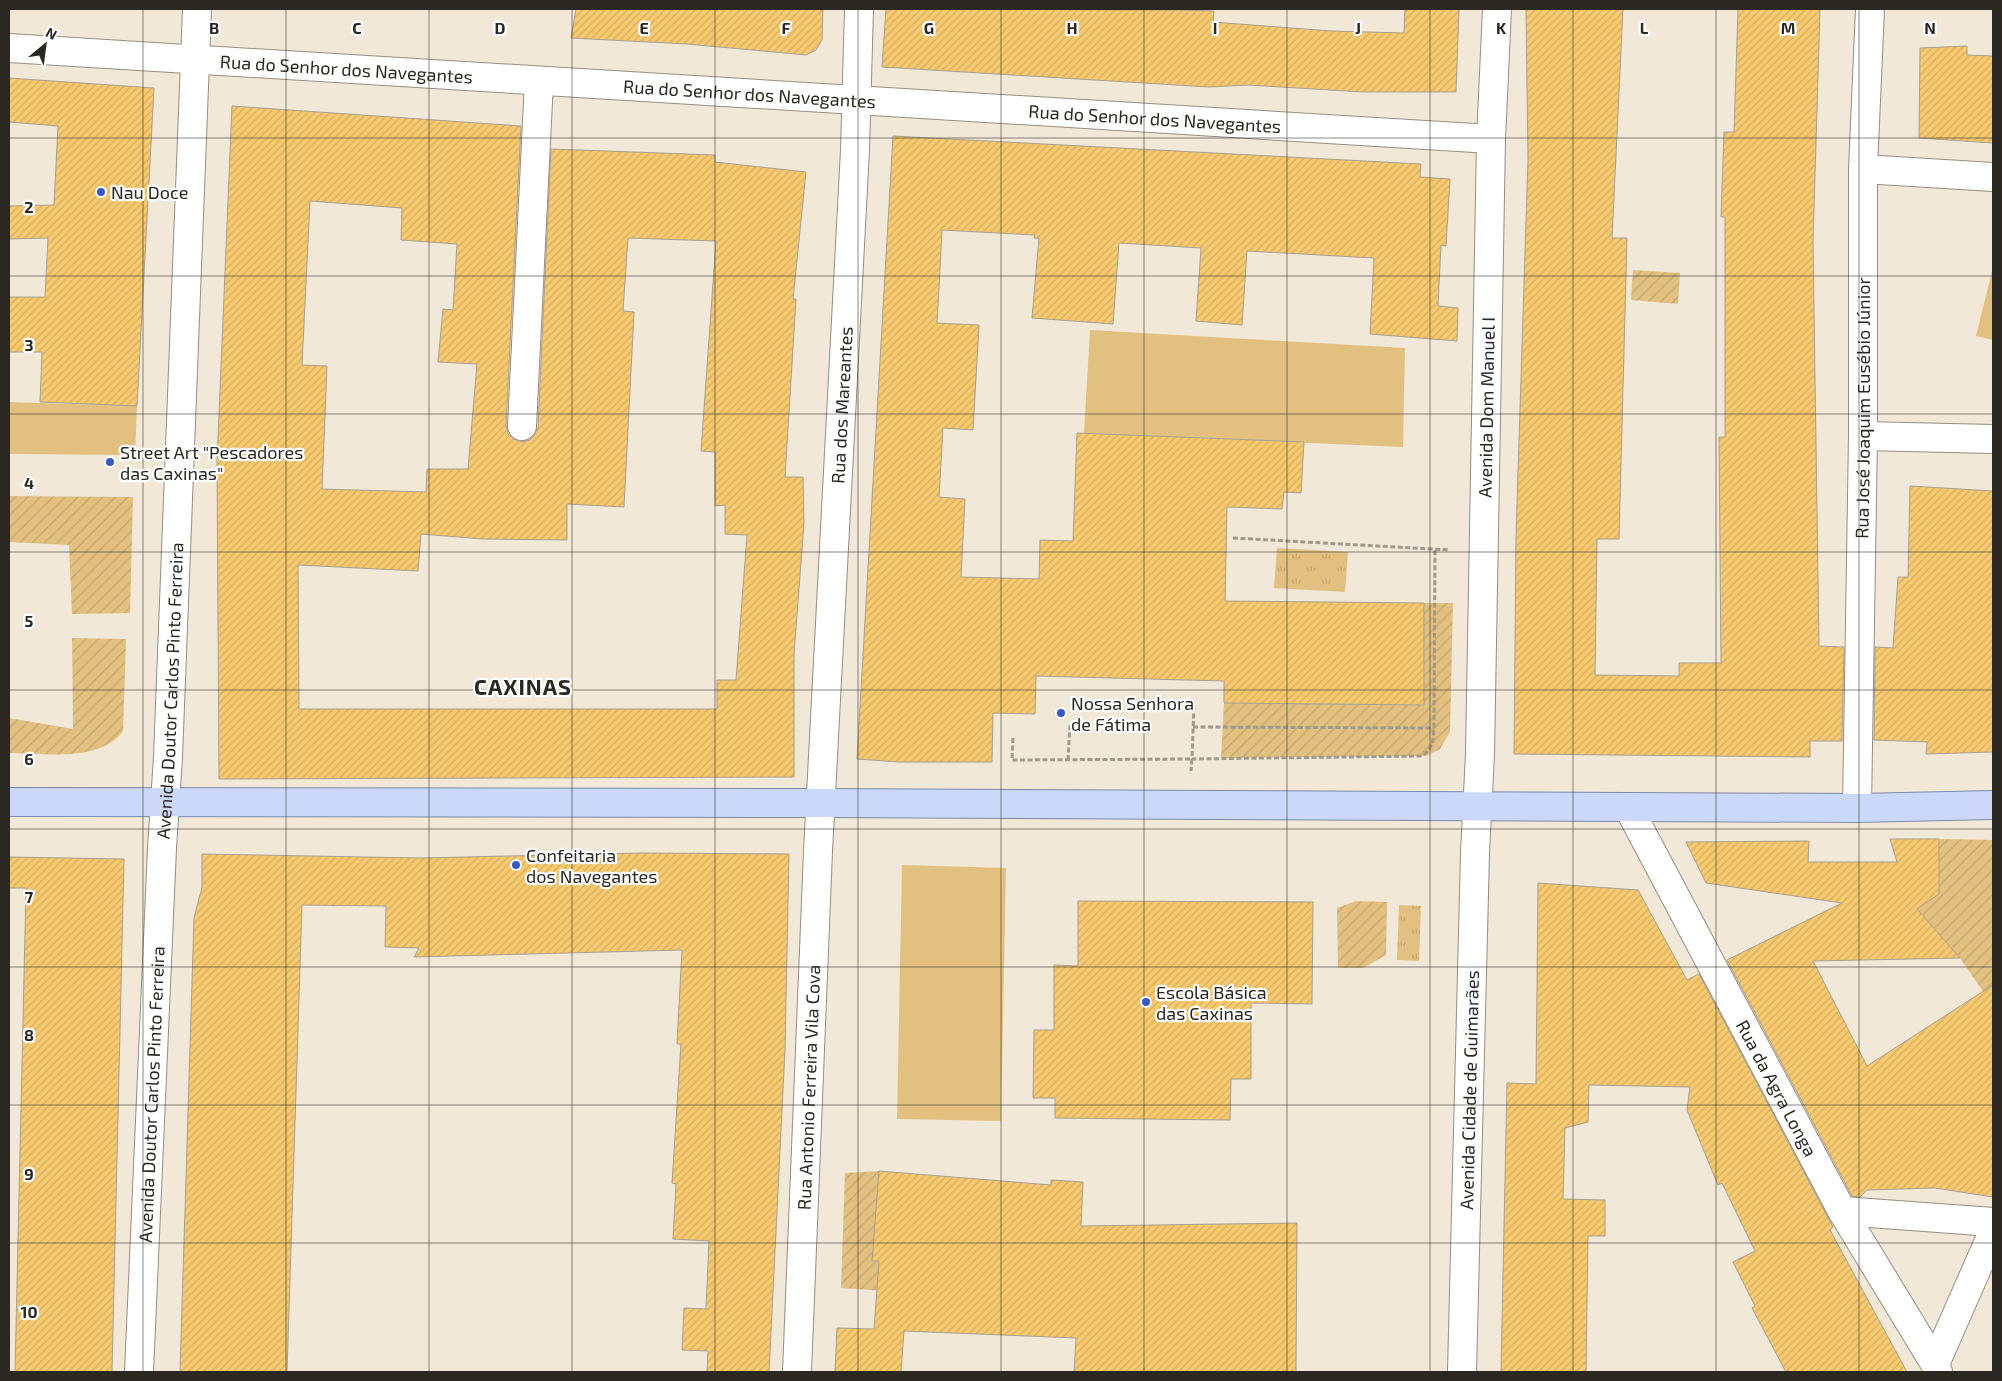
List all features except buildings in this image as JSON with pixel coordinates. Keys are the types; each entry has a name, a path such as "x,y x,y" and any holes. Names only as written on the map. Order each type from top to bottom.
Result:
{"main road":[{"path":"9,802 821,803 1857,808 1993,806"}],"street":[{"name":"Avenida Doutor Carlos Pinto Ferreira","path":"139,1372 165,802 197,9"},
{"name":"Rua dos Mareantes","path":"821,803 859,9"},
{"name":"Avenida Dom Manuel I","path":"1477,806 1480,754 1491,139 1497,9"},
{"name":"Rua José Joaquim Eusébio Júnior","path":"1857,808 1863,436 1863,169 1870,9"},
{"name":"Rua do Senhor dos Navegantes","path":"9,48 856,102 1491,139"},
{"path":"522,426 539,81"},
{"path":"1863,169 1993,177"},
{"path":"1863,436 1993,439"},
{"name":"Rua Antonio Ferreira Vila Cova","path":"797,1372 821,803"},
{"name":"Avenida Cidade de Guimarães","path":"1462,1372 1477,806"},
{"name":"Rua da Agra Longa","path":"1628,807 1842,1211 1936,1368"},
{"path":"1842,1211 1993,1222"},
{"name":"Rua da Agra Longa","path":"1936,1368 1993,1232"}],"path":[{"path":"1233,538 1453,550"},
{"path":"1012,760 1421,756 1429,752 1433,744 1434,728 1434,549"},
{"path":"1191,774 1194,706"},
{"path":"1068,760 1070,723"},
{"path":"1193,727 1434,728"},
{"path":"1012,766 1013,738"}],"green space":[{"path":"1993,267 1993,340 1976,336"},
{"path":"1633,270 1680,273 1678,304 1631,300"},
{"path":"1090,330 1405,348 1403,447 1084,433"},
{"path":"9,402 137,406 135,455 9,454"},
{"path":"9,496 133,497 130,613 72,614 69,545 9,542"},
{"path":"1277,548 1348,552 1345,592 1274,588"},
{"path":"1424,603 1453,603 1450,732 1440,749 1426,756 1221,758 1224,703 1423,705"},
{"path":"72,638 126,639 123,731 113,741 100,748 86,752 70,754 9,753 9,718 73,729"},
{"path":"1939,839 1993,840 1993,1006 1960,958 1917,909 1939,893"},
{"path":"902,865 1006,868 1001,1121 897,1119"},
{"path":"1356,901 1387,902 1386,955 1363,968 1338,968 1337,908"},
{"path":"1399,905 1421,906 1419,961 1397,960"},
{"path":"879,1171 873,1261 927,1265 1008,1299 841,1288 845,1173"}],"place":[{"name":"Nau Doce","path":"101,192"},
{"name":"Street Art \"Pescadores das Caxinas\"","path":"110,462"},
{"name":"Nossa Senhora de Fátima","path":"1061,713"},
{"name":"Confeitaria dos Navegantes","path":"516,865"},
{"name":"Escola Básica das Caxinas","path":"1146,1002"}],"district":[{"name":"CAXINAS","path":"523,686"}]}
